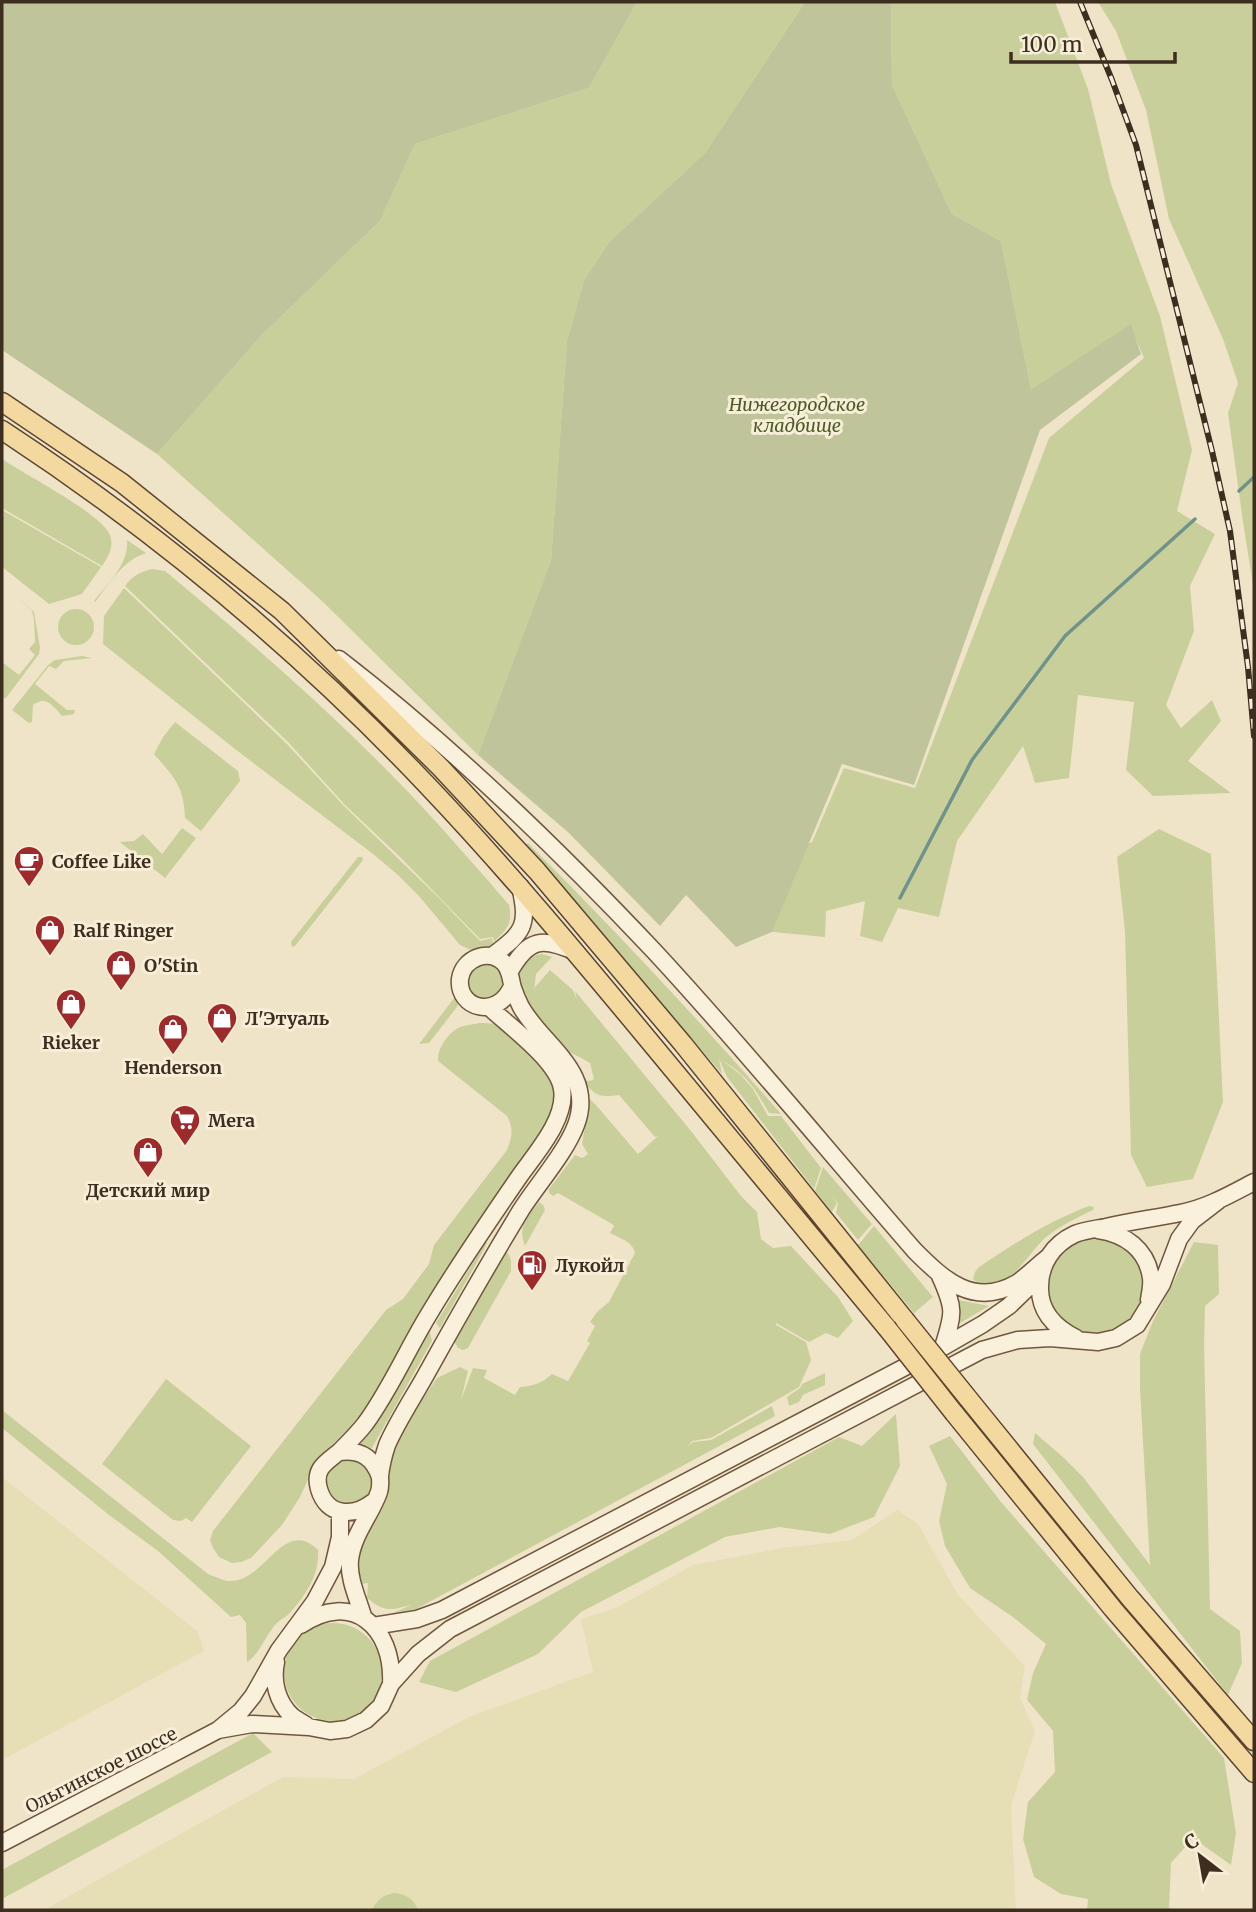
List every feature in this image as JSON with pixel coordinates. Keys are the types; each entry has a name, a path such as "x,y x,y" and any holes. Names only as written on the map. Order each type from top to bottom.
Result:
{"main road":[{"path":"2,402 133,491 282,611 441,768 537,871 683,1044 1130,1598 1254,1741"},
{"path":"2,430 49,461 181,559 265,629 350,707 417,774 520,886 576,952 887,1328 1113,1609 1250,1768"},
{"path":"304,631 393,700 499,796 653,950 915,1251 940,1276 965,1290 982,1293 1000,1290 1017,1282 1047,1258 1059,1243 1077,1233 1182,1213 1217,1201 1254,1182"},
{"path":"492,956 517,935 524,922 525,909 520,886"},
{"path":"391,1684 392,1666 387,1647 368,1621 352,1580 349,1562 356,1538 380,1486 387,1447 522,1209 576,1126 580,1109 576,1080 565,1060 536,1029 521,1007 511,978 503,961 492,956 480,956 470,961 460,977 464,995 479,1007 489,1007 500,1004 508,996 511,978 519,955 530,946 544,942 555,943 576,952"},
{"path":"373,1502 364,1510 352,1513 340,1512 326,1503 318,1488 318,1477 323,1464 364,1424 483,1227 552,1130 562,1104 562,1090 552,1067 489,1007"},
{"path":"218,1730 252,1724 309,1727 330,1731 347,1729 366,1720 381,1706 391,1684 418,1654 450,1629 982,1350 1018,1340 1050,1338 1098,1342 1116,1338 1137,1325 1162,1284 1179,1239 1192,1221 1217,1201"},
{"path":"1093,1230 1112,1232 1135,1245 1148,1265 1152,1280 1149,1306"},
{"path":"1047,1258 1040,1276 1044,1308 1060,1330 1078,1340"},
{"path":"940,1276 950,1298 953,1318 943,1347"},
{"path":"291,1633 314,1616 339,1611 368,1621 417,1619 442,1610 943,1347 1009,1306 1040,1276"},
{"path":"338,1452 360,1452 377,1466 380,1477"},
{"path":"218,1730 241,1711 253,1696 279,1650 315,1601 333,1567 340,1537 340,1512"},
{"path":"279,1650 274,1671 275,1687 292,1716 309,1727"},
{"name":"Ольгинское шоссе","path":"2,1843 218,1730"}],"shaded area":[{"path":"2,1477 197,1631 204,1651 2,1760"},
{"path":"897,1510 918,1524 958,1595 1025,1666 1020,1698 1035,1731 1011,1805 1016,1910 44,1910 283,1777 354,1779 469,1717 593,1672 581,1619 616,1608 693,1565 782,1548 852,1540"}],"green space":[{"path":"2,2 637,2 589,88 415,144 380,221 262,335 157,454 2,350"},
{"path":"637,2 805,2 705,153 610,241 584,280 567,341 551,560 478,755 322,601 157,454 262,335 380,221 415,144 589,88"},
{"name":"Нижегородское кладбище","path":"805,2 891,2 892,85 952,214 1001,241 1031,389 1131,324 1141,354 1040,430 914,785 842,764 772,932 736,947 686,895 660,926 569,833 478,755 551,560 567,341 584,280 610,241 705,153"},
{"path":"891,2 1055,2 1088,89 1111,184 1160,316 1192,450 1177,511 1215,534 1190,586 1194,631 1166,705 1181,728 1212,700 1221,721 1188,761 1231,793 1153,796 1126,770 1134,702 1078,695 1069,778 1035,783 1023,746 957,841 939,917 898,908 882,942 860,936 865,901 826,911 825,937 762,931 761,864 812,842 844,768 915,788 1049,438 1144,358 1130,325 1031,389 1001,241 952,214 892,85"},
{"path":"1098,2 1254,2 1254,591 1228,413 1238,383 1223,339 1169,219 1146,110 1116,31"},
{"path":"2,459 78,506 104,526 110,535 111,547 102,566 2,508"},
{"path":"2,510 101,567 82,594 49,604 2,567"},
{"path":"127,540 146,553 130,561 111,580 121,565"},
{"path":"152,569 165,571 261,652 354,738 425,810 509,905 508,926 494,942 493,937 480,939 345,805 289,743 125,586 137,575"},
{"path":"124,588 287,744 343,805 480,941 492,938 493,945 485,951 473,951 460,945 398,875 103,644 104,616"},
{"path":"17,597 34,612 39,654 6,698 2,698 2,662 19,675 35,655 29,649 35,642 32,611"},
{"path":"76,609 89,614 94,627 89,640 76,645 63,640 58,627 63,614"},
{"path":"82,656 92,658 64,661 56,669 49,666 35,684 67,710 75,710 74,714 62,716 49,703 42,701 33,705 32,722 29,723 12,710 48,665 55,660"},
{"path":"175,722 238,771 240,781 201,831 185,818 183,798 177,783 154,754"},
{"path":"182,828 196,838 165,878 120,842 134,841 143,834 162,854"},
{"path":"1159,829 1211,854 1223,1102 1193,1179 1147,1187 1131,1155 1125,932 1117,857"},
{"path":"528,843 593,909 781,1114 769,1113 760,1097 741,1075 753,1089 768,1116 781,1116 821,1168 814,1189 727,1077 719,1059 722,1074 526,845"},
{"path":"358,857 363,860 292,947 291,942"},
{"path":"542,954 552,957 536,974 534,991 550,970 573,990 577,1000 575,991 741,1196 757,1212 761,1239 773,1248 791,1246 838,1297 853,1321 838,1338 826,1333 809,1342 776,1323 806,1342 811,1360 799,1387 711,1438 692,1441 687,1447 693,1442 711,1440 772,1406 775,1416 416,1609 393,1613 411,1605 393,1609 379,1606 367,1598 368,1583 362,1584 354,1572 359,1544 379,1513 390,1457 416,1409 437,1378 460,1367 468,1371 461,1400 473,1368 487,1370 484,1378 515,1395 520,1387 538,1384 552,1374 568,1381 590,1343 587,1341 595,1326 590,1322 609,1302 635,1253 629,1243 610,1233 614,1226 612,1224 558,1193 553,1196 549,1193 549,1189 575,1155 582,1158 588,1154 582,1144 587,1115 584,1094 638,1154 658,1136 655,1137 619,1095 601,1096 591,1089 582,1080 594,1079 590,1063 558,1045 538,1026 523,997 519,973 525,961"},
{"path":"486,963 499,968 504,981 499,994 486,999 473,994 468,981 473,968"},
{"path":"458,993 457,1007 429,1043 419,1044"},
{"path":"479,1023 497,1024 510,1031 533,1054 560,1089 552,1122 471,1233 379,1392 354,1424 318,1458 300,1497 282,1525 251,1558 232,1563 219,1557 210,1540 213,1531 386,1310 403,1299 429,1264 434,1245 507,1150 512,1133 507,1116 438,1061 445,1040 452,1033 460,1027"},
{"path":"823,1167 872,1224 858,1240 836,1213 838,1203 829,1194 837,1203 832,1212 815,1191"},
{"path":"539,1202 545,1210 525,1246 523,1227"},
{"path":"1089,1206 1094,1207 1093,1210 1045,1238 1004,1281 994,1286 983,1285 973,1279 979,1267 1006,1249"},
{"path":"874,1226 933,1297 914,1313 858,1245"},
{"path":"1096,1236 1115,1240 1130,1251 1141,1266 1145,1285 1141,1304 1130,1319 1115,1330 1096,1334 1077,1330 1062,1319 1051,1304 1047,1285 1051,1266 1062,1251 1077,1240"},
{"path":"487,1240 486,1246 440,1328 436,1323"},
{"path":"1194,1242 1218,1245 1219,1294 1205,1306 1204,1344 1210,1609 1240,1631 1242,1663 1228,1695 1033,1444 1035,1433 1083,1477 1150,1565 1140,1354 1153,1321"},
{"path":"506,1251 510,1258 511,1271 468,1348 458,1348 454,1341"},
{"path":"953,1299 989,1306 955,1326"},
{"path":"428,1325 432,1341 368,1455 351,1445"},
{"path":"825,1373 825,1385 803,1395 799,1402 789,1406 787,1397 802,1384"},
{"path":"166,1379 251,1446 192,1522 186,1518 181,1521 173,1520 102,1464"},
{"path":"2,1410 208,1574 227,1581 242,1579 254,1572 284,1545 295,1541 306,1542 318,1550 318,1559 314,1576 306,1591 247,1662 246,1623 240,1615 231,1617 158,1551 2,1428"},
{"path":"896,1414 900,1466 874,1517 830,1534 779,1527 725,1537 581,1612 538,1654 456,1692 419,1682 430,1661 839,1437 862,1446"},
{"path":"950,1436 1001,1502 1224,1758 1236,1833 1231,1865 1193,1838 1171,1863 1169,1908 1172,1910 1087,1910 1088,1899 1061,1894 1034,1877 1023,1839 1028,1802 1055,1772 1053,1731 1027,1700 1033,1673 1046,1644 1013,1617 970,1588 945,1546 939,1521 947,1484 929,1446"},
{"path":"350,1458 366,1465 373,1481 366,1497 350,1504 334,1497 327,1481 334,1465"},
{"path":"333,1623 352,1627 368,1637 378,1653 382,1672 378,1691 368,1707 352,1717 333,1721 314,1717 298,1707 288,1691 284,1672 288,1653 298,1637 314,1627"},
{"path":"253,1733 272,1752 2,1899 2,1870"},
{"path":"394,1893 409,1898 418,1910 372,1910 381,1898"}],"waterway":[{"path":"1239,491 1254,477"},
{"path":"900,898 972,760 1065,636 1195,519"}],"railway":[{"path":"1080,2 1136,145 1212,451 1230,531 1254,736"}],"place":[{"name":"Coffee Like","path":"29,888"},
{"name":"Ralf Ringer","path":"50,957"},
{"name":"O'Stin","path":"121,992"},
{"name":"Rieker","path":"71,1031"},
{"name":"Л'Этуаль","path":"222,1045"},
{"name":"Henderson","path":"173,1056"},
{"name":"Мега","path":"185,1147"},
{"name":"Детский мир","path":"148,1179"},
{"name":"Лукойл","path":"532,1292"}]}
